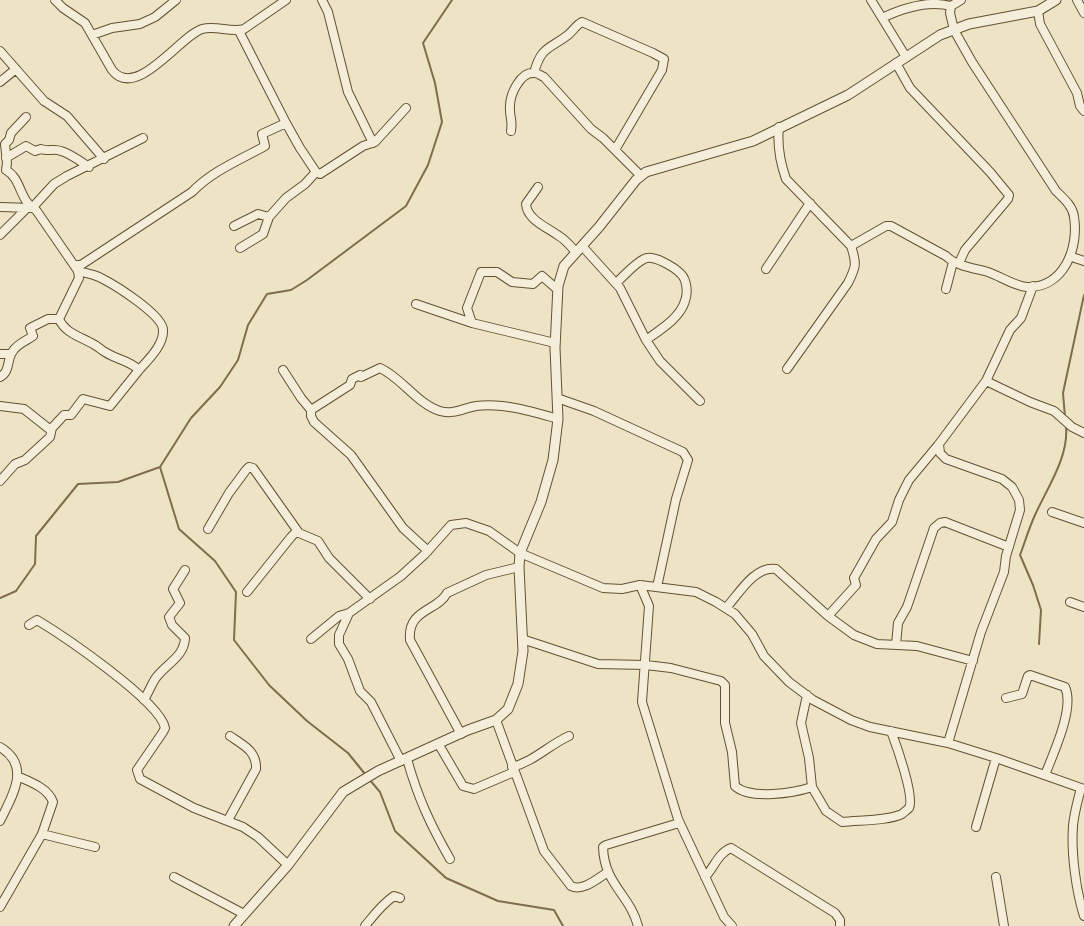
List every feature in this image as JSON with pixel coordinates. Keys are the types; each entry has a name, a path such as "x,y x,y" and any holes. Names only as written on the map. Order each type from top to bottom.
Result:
{"street":[{"path":"55,0 85,23 112,70 117,76 123,78 130,78 156,67 202,29 224,28 239,31 286,0"},
{"path":"92,35 112,28 140,24 155,17 176,0"},
{"path":"322,0 348,92 373,143"},
{"path":"871,0 906,57"},
{"path":"882,18 903,8 926,3 951,6 961,0"},
{"path":"234,926 288,866 343,792 378,771 496,720 508,710 518,684 523,651 520,553 553,460 558,419 555,343 558,290 564,266 640,175 753,141 849,95 940,35 969,24 1038,11 1056,0"},
{"path":"1077,0 1084,13"},
{"path":"851,246 886,226 891,226 946,255 956,263 995,274 1020,285 1033,286 1050,281 1062,272 1071,257 1074,215 1068,202 1056,191 972,62 954,30 950,13 951,6"},
{"path":"1038,11 1040,24 1077,93 1080,106 1084,111"},
{"path":"534,73 541,54 582,22 664,59 662,70 615,150"},
{"path":"239,31 300,148 316,172 320,174 363,146 373,143 406,108"},
{"path":"0,51 44,101 67,116 104,159"},
{"path":"896,63 910,88 1009,195 956,263 946,289"},
{"path":"0,82 15,69"},
{"path":"511,131 513,121 510,103 517,84 526,75 534,73 544,77 591,129 640,175"},
{"path":"26,117 11,133 5,144 3,155 6,170 14,175 29,208"},
{"path":"77,268 192,192 231,163 263,147 265,144 262,134 286,123"},
{"path":"779,127 777,142 786,179 851,246 856,268 848,283 787,369"},
{"path":"0,236 54,184 143,138"},
{"path":"3,155 26,146 35,151 55,149 89,166"},
{"path":"240,248 263,234 269,217 286,198 305,184 316,172"},
{"path":"538,187 526,204 526,211 532,218 579,249 616,283 646,340 660,361 700,401"},
{"path":"766,269 810,203"},
{"path":"0,207 36,210 71,263 119,288 160,320 164,330 161,341 110,406 83,399 71,415 64,415 52,428 50,436 26,460 15,464 0,481"},
{"path":"234,226 258,214 269,217"},
{"path":"616,283 644,259 651,257 682,275 687,287 686,302 671,321 646,340"},
{"path":"1071,257 1084,261"},
{"path":"59,319 79,278 77,268"},
{"path":"472,323 467,308 481,272 497,272 512,282 533,284 542,276 558,290"},
{"path":"828,616 856,585 854,578 876,539 892,522 909,480 986,381 1010,330 1021,318 1033,286"},
{"path":"416,304 472,323 555,343"},
{"path":"0,377 4,375 10,363 11,354 17,346 33,336 30,328 48,319 59,319"},
{"path":"59,319 60,323 77,337 106,353 131,363 139,370"},
{"path":"0,354 11,354"},
{"path":"311,411 350,386 352,379 380,368 414,395 440,411 457,412 476,406 517,407 558,419"},
{"path":"283,370 311,411 314,422 351,455 403,528 428,551"},
{"path":"986,381 1054,411 1072,427 1084,433"},
{"path":"557,398 632,428 687,456 688,460 673,509 657,588"},
{"path":"0,406 24,409 48,428 52,428"},
{"path":"939,444 940,453 946,459 1002,478 1012,487 1019,500 1020,510 1004,572 948,743"},
{"path":"208,529 229,493 249,467 253,468 299,533 318,541 329,558 370,599"},
{"path":"1052,512 1084,523"},
{"path":"896,645 898,623 907,607 934,528 945,522 1009,547"},
{"path":"311,639 339,616 350,613 401,576 451,525 466,523 489,531 520,553 603,588 622,589 640,585 696,592 735,614 752,634 765,656 789,682 807,696 851,720 948,743 1082,788 1073,826 1075,865 1080,904 1084,916"},
{"path":"247,592 291,537 299,533"},
{"path":"461,734 410,640 409,633 413,623 423,611 444,598 447,593 486,575 519,567"},
{"path":"726,608 752,578 770,568 776,569 828,616 854,635 877,644 917,646 973,661"},
{"path":"144,700 156,678 173,662 184,647 185,638 171,625 169,617 180,603 173,589 185,570"},
{"path":"640,585 649,606 642,702 679,823 724,917 732,926"},
{"path":"1070,602 1084,607"},
{"path":"350,613 339,635 339,644 348,659 360,691 371,702 404,760 431,825 450,859"},
{"path":"29,625 37,620 67,638 144,700 163,720 165,728 137,770 140,779 194,808 228,820 258,837 288,866"},
{"path":"522,639 598,664 646,665 715,679 725,685 725,723 732,752 735,786 739,789 782,794 812,787"},
{"path":"1006,699 1022,694 1030,675 1065,687 1068,693 1064,720 1045,775"},
{"path":"807,696 801,723 809,758 812,787 826,811 842,822 902,814 909,808 910,801 902,765 891,731"},
{"path":"496,720 544,851 575,888 581,888 608,872"},
{"path":"228,820 256,768 257,760 254,753 230,736"},
{"path":"439,745 463,786 474,789 528,761 553,743 569,736"},
{"path":"0,747 11,755 17,765 18,776 0,821"},
{"path":"976,827 996,758"},
{"path":"0,907 42,834 53,802 52,798 35,783 18,776"},
{"path":"639,926 635,914 616,888 608,872 603,848 606,845 679,823"},
{"path":"42,834 95,847"},
{"path":"705,877 722,854 731,848 835,913 840,920 840,926"},
{"path":"174,877 244,914"},
{"path":"996,877 1004,926"},
{"path":"365,926 390,899 394,896 400,898"}],"waterway":[{"path":"0,598 16,591 35,564 36,536 78,484 118,482 160,467 191,418 220,387 238,360 248,325 267,294 291,290 307,280 406,206 428,165 442,122 435,83 423,43 452,0"},
{"path":"1065,417 1063,393 1084,295"},
{"path":"1039,644 1041,610 1020,555 1033,520 1061,461 1066,426"},
{"path":"160,467 179,529 215,561 236,592 234,640 269,685 307,721 348,753 365,774"},
{"path":"369,779 380,792 395,831 446,878 498,901 554,910 563,926"}]}
